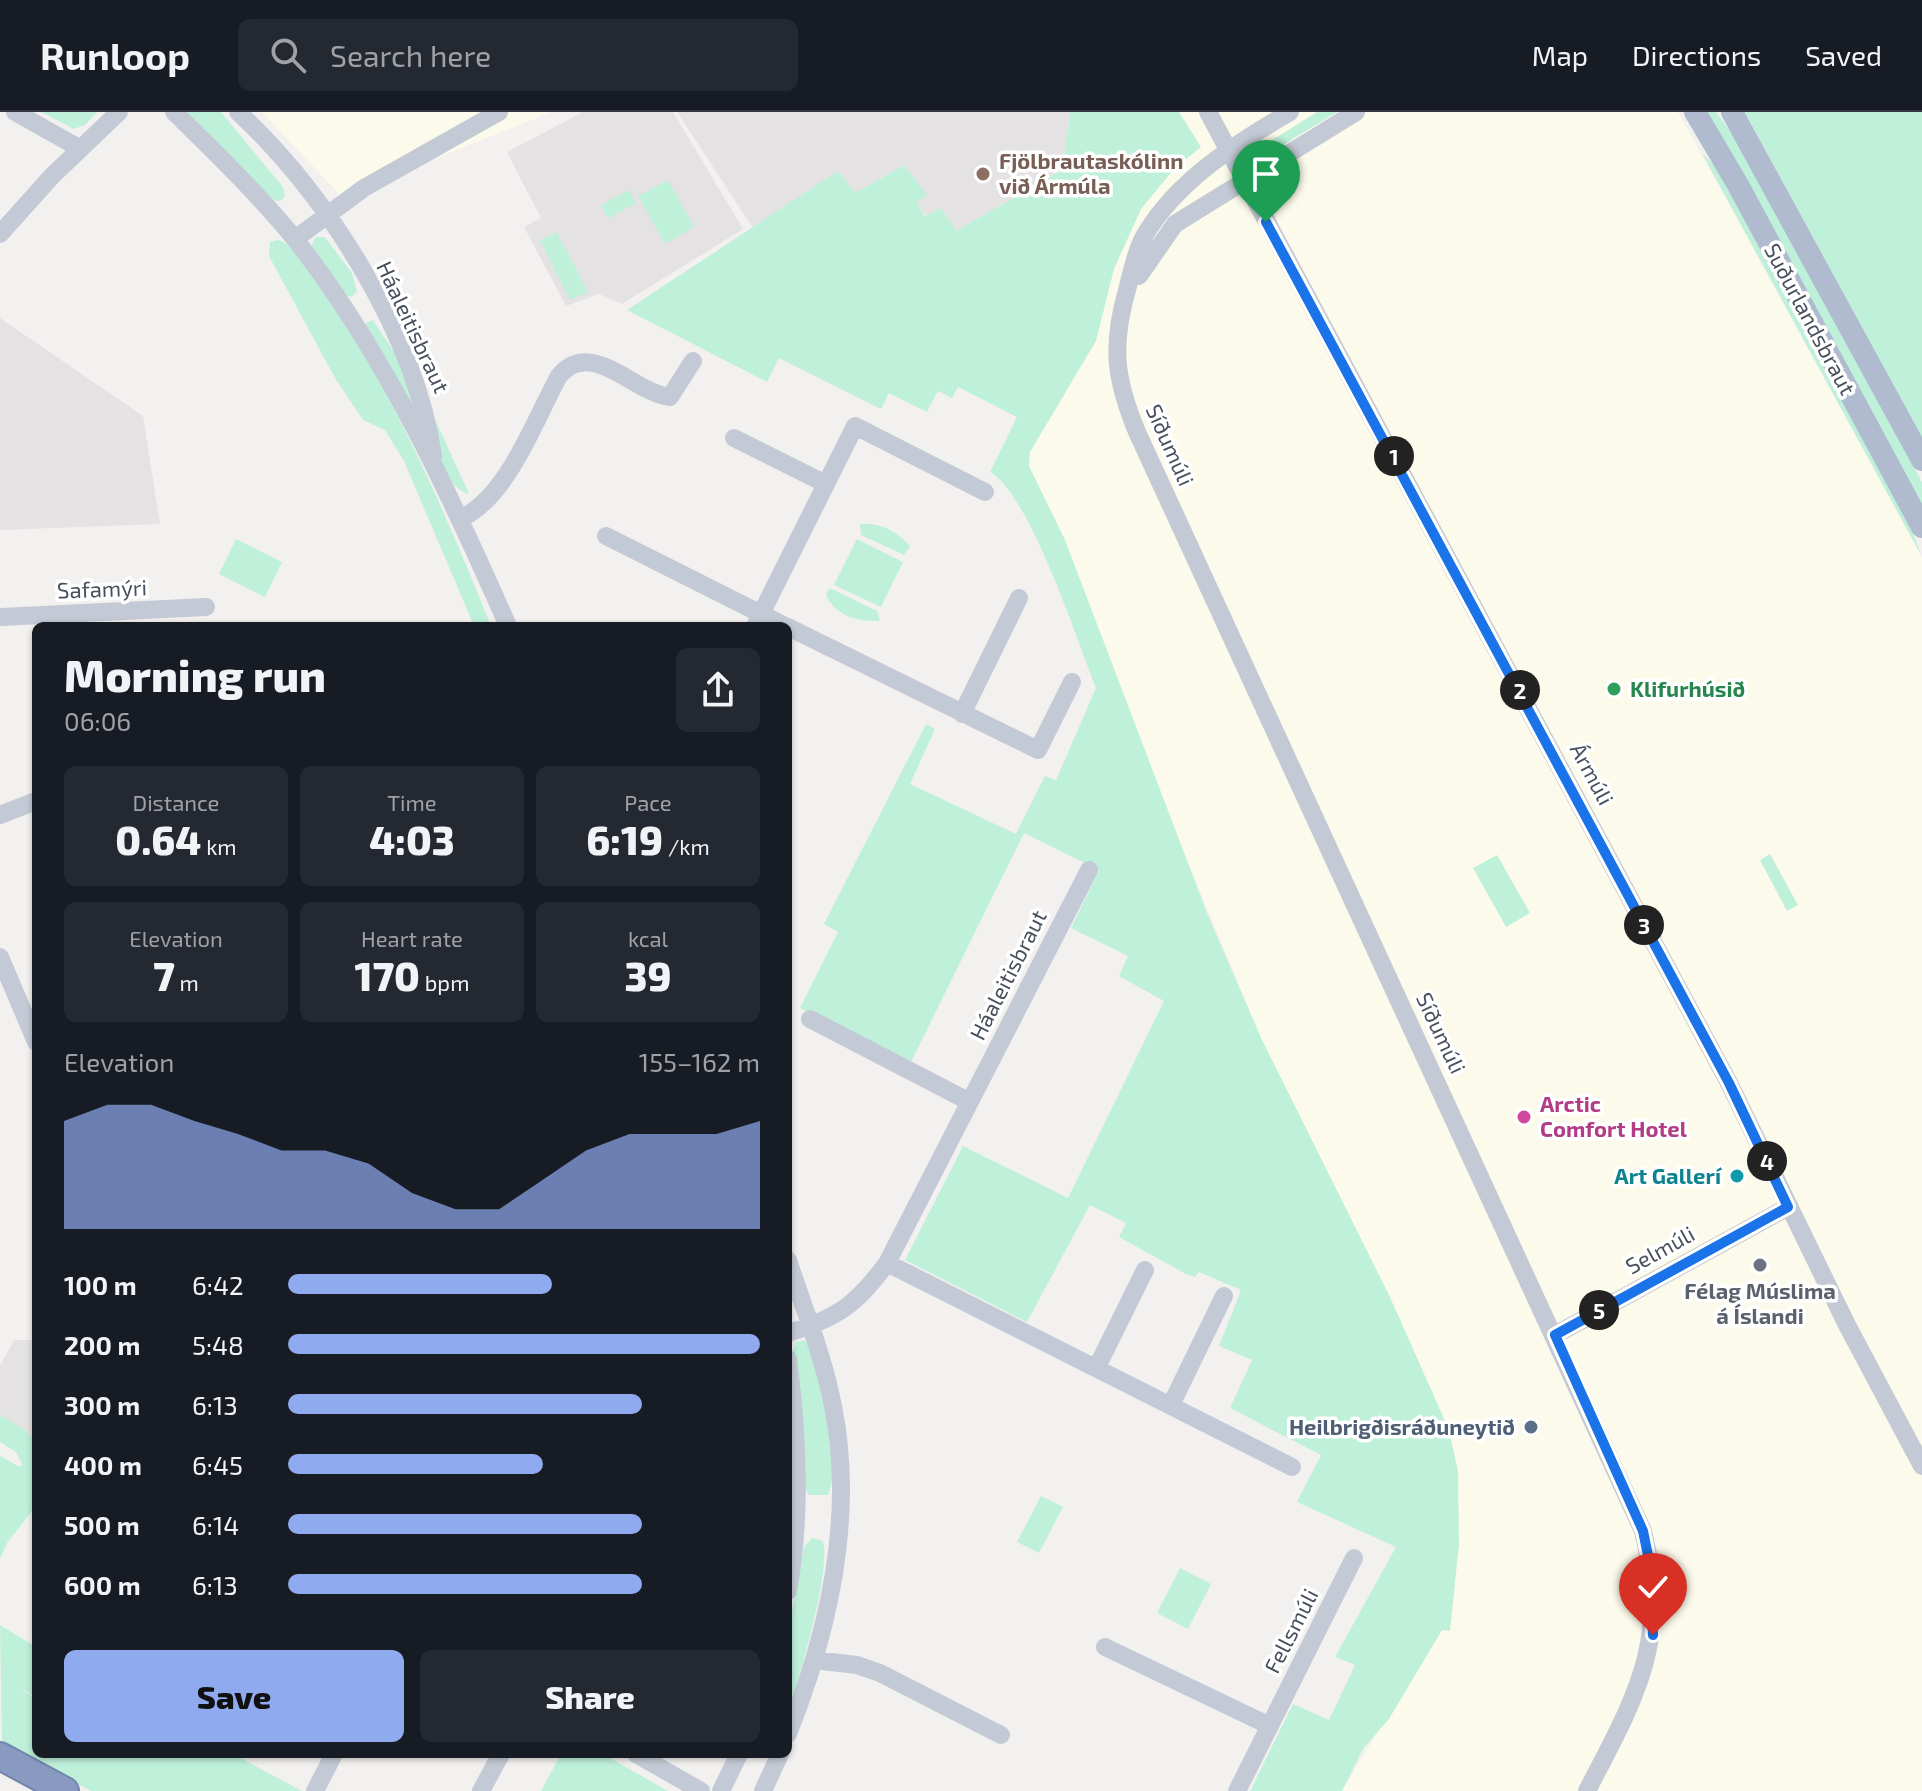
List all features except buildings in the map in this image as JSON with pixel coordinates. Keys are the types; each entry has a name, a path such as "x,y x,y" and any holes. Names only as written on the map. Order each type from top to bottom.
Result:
{"highway":[{"path":"0,1756 65,1791"}],"main road":[{"name":"Suðurlandsbraut","path":"1695,112 1738,185 1922,527"},
{"name":"Suðurlandsbraut","path":"1732,112 1922,460"}],"street":[{"path":"15,112 79,148"},
{"path":"0,234 79,148 119,112"},
{"name":"Háaleitisbraut","path":"174,112 295,239 367,346 435,467 506,622"},
{"name":"Háaleitisbraut","path":"238,112 278,153 327,215 369,284 418,390 428,418 435,467"},
{"path":"295,239 364,188 499,112"},
{"name":"Ármúli","path":"1208,112 1736,1096 1788,1207 1922,1466"},
{"name":"Síðumúli","path":"1290,112 1227,150 1188,184 1146,233 1125,299 1115,357 1134,423 1643,1531 1653,1604 1653,1635 1644,1669 1587,1791"},
{"name":"Síðumúli","path":"1125,299 1175,224 1356,112"},
{"path":"460,519 478,511 497,491 559,376 568,366 581,361 595,362 670,397 693,361"},
{"path":"606,536 758,620 855,426 985,492"},
{"path":"734,438 826,484"},
{"path":"962,714 1019,598"},
{"name":"Safamýri","path":"0,617 206,607"},
{"path":"792,629 1038,750 1072,682"},
{"path":"0,815 32,803"},
{"name":"Háaleitisbraut","path":"792,1332 812,1326 849,1307 887,1263 1089,870"},
{"path":"0,957 30,1013"},
{"path":"810,1019 970,1102"},
{"name":"Selmúli","path":"1555,1335 1788,1207"},
{"path":"887,1263 1292,1467"},
{"path":"1097,1367 1145,1270"},
{"path":"792,1271 812,1326 833,1409 841,1499 835,1563 814,1660 792,1723"},
{"path":"1171,1405 1224,1296"},
{"path":"792,1411 797,1475 792,1563"},
{"name":"Fellsmúli","path":"1237,1791 1354,1558"},
{"path":"1105,1647 1270,1726"},
{"path":"814,1660 857,1665 880,1673 1001,1735"},
{"path":"315,1791 332,1758"},
{"path":"481,1791 499,1758"},
{"path":"643,1758 701,1791"},
{"path":"721,1791 737,1758"},
{"path":"763,1791 778,1758"}],"shaded area":[{"path":"262,112 552,112 341,196"},
{"path":"583,112 673,112 743,229 622,304 599,294 566,306 524,227 541,218 507,152"},
{"path":"677,112 1678,112 1922,557 1922,1791 1342,1791 1439,1629 1431,1445 1021,462 1051,389 769,252"},
{"name":"Fjölbrautaskólinn við Ármúla","path":"677,112 1070,112 1062,170 956,231 926,216 915,202 926,195 904,165 855,193 838,172 753,228"},
{"path":"0,318 143,416 160,524 0,530"},
{"path":"14,1340 32,1340 32,1455 0,1438 0,1366"}],"green space":[{"path":"41,112 97,112 85,125 74,129"},
{"path":"184,112 221,112 283,187 285,195 281,201 271,200"},
{"path":"1070,112 1179,112 1201,147 1174,169 1141,209 1114,269 1096,341 1030,452 1029,466 1065,540 1207,913 1261,1038 1389,1295 1449,1430 1458,1471 1459,1544 1450,1631 1442,1630 1389,1719 1363,1749 1342,1791 1250,1791 1293,1704 1329,1720 1355,1665 1335,1657 1396,1547 1297,1502 1321,1455 1230,1408 1252,1360 1219,1346 1241,1290 1199,1272 1195,1277 1186,1274 1119,1237 1126,1223 1090,1205 1027,1322 905,1260 963,1146 1068,1198 1164,1001 1119,976 1128,956 1071,928 1099,870 1024,833 910,1064 800,1008 838,932 824,924 926,724 935,729 910,784 1016,834 1045,776 1056,780 1096,688 1036,537 1005,485 990,472 1017,417 958,387 952,398 938,391 927,412 889,393 881,409 779,358 767,382 627,310 838,171 855,193 904,165 927,195 916,202 925,216 941,208 956,231 1062,170"},
{"path":"1317,112 1337,112 1270,153 1260,155 1258,151 1263,146"},
{"path":"1708,112 1716,112 1739,143 1922,482 1922,507"},
{"path":"1745,112 1922,112 1922,438"},
{"path":"1702,153 1718,169 1910,525 1921,555"},
{"path":"668,180 694,227 665,244 638,196"},
{"path":"629,190 636,203 608,218 601,205"},
{"path":"557,232 588,292 570,300 540,240"},
{"path":"316,237 325,237 352,273 357,291 352,297 344,295 313,254 311,245"},
{"path":"270,242 283,242 298,255 367,360 434,491 489,622 472,622 404,461 385,430 363,420 335,378 269,256"},
{"path":"373,320 406,374 411,386 411,409 365,329 366,323"},
{"path":"434,417 469,494 452,483 441,462"},
{"path":"860,524 874,524 887,529 910,546 904,555 861,535"},
{"path":"236,539 282,562 265,597 219,574"},
{"path":"857,539 903,562 881,607 834,585"},
{"path":"830,588 877,611 880,621 855,619 841,612 826,594"},
{"path":"1770,854 1798,905 1787,911 1760,860"},
{"path":"1497,855 1530,913 1506,927 1473,868"},
{"path":"803,1340 814,1348 829,1423 833,1462 828,1495 809,1495 804,1485 792,1355 796,1342"},
{"path":"0,1415 32,1438 32,1511 7,1543 0,1559 0,1456 20,1467 22,1464 16,1452 0,1442"},
{"path":"1041,1496 1063,1507 1039,1553 1017,1542"},
{"path":"812,1538 823,1541 824,1556 813,1626 792,1700 792,1612 804,1547"},
{"path":"1180,1568 1211,1584 1188,1629 1157,1613"},
{"path":"0,1625 32,1645 32,1695 19,1687 32,1696 32,1758 240,1758 302,1791 91,1791 2,1744"},
{"path":"559,1758 610,1758 668,1791 541,1791"}],"place":[{"name":"Fjölbrautaskólinn við Ármúla","path":"983,174"},
{"name":"Klifurhúsið","path":"1614,689"},
{"name":"Arctic Comfort Hotel","path":"1524,1117"},
{"name":"Art Gallerí","path":"1737,1176"},
{"name":"Félag Múslima á Íslandi","path":"1760,1265"},
{"name":"Heilbrigðisráðuneytið","path":"1531,1427"}],"route":[{"path":"1266,222 1567,777 1729,1083 1788,1207 1555,1335 1643,1531 1651,1570 1653,1635"}]}
